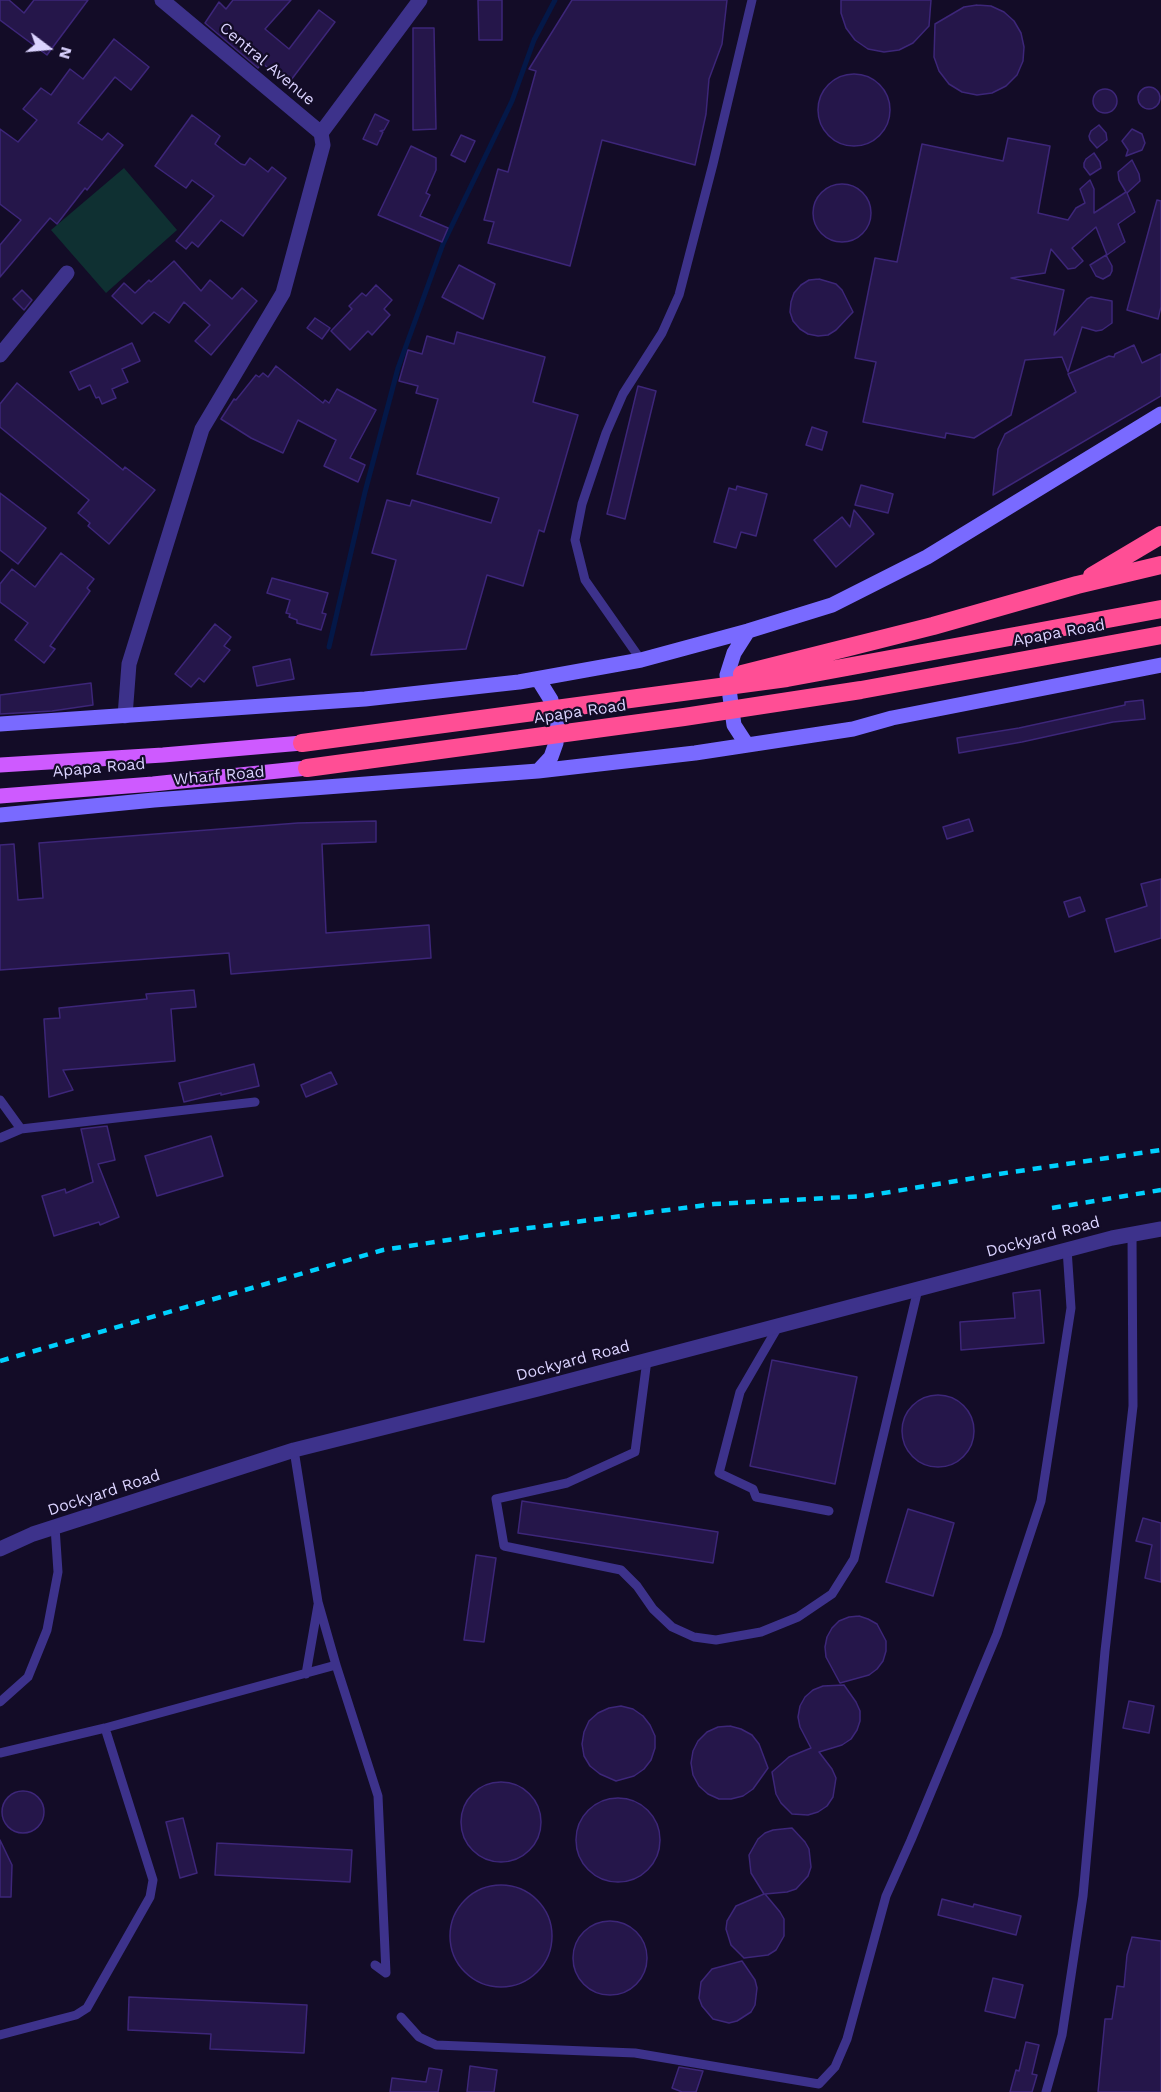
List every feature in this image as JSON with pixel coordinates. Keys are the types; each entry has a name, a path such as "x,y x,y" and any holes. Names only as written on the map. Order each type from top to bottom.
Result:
{"highway":[{"path":"1077,585 1161,535"},
{"path":"656,696 1161,565"},
{"name":"Apapa Road","path":"302,743 787,678 1161,609"},
{"name":"Apapa Road","path":"307,768 838,694 1161,634"}],"main road":[{"name":"Apapa Road","path":"0,765 163,755 302,743"},
{"name":"Apapa Road","path":"0,796 153,784 307,768"}],"street":[{"name":"Central Avenue","path":"162,0 321,132"},
{"path":"125,716 129,664 202,429 283,293 323,145 321,132 420,0"},
{"path":"0,355 68,273"},
{"path":"0,724 365,699 538,679 641,660 832,605 927,557 1161,414"},
{"path":"747,746 734,725 727,675 734,653 748,631"},
{"name":"Wharf Road","path":"0,815 369,782 538,771 695,753 853,729 892,718 1161,665"},
{"path":"538,679 551,700 557,723 556,743 551,757 538,771"},
{"name":"Dockyard Road","path":"0,1549 55,1527 294,1450 1067,1250 1161,1228"}],"lane":[{"path":"641,660 585,580 575,540 582,504 606,433 623,394 663,333 679,296 752,0"},
{"path":"0,1100 21,1130"},
{"path":"0,1138 21,1130 255,1102"},
{"path":"1046,2092 1062,2035 1083,1896 1105,1651 1133,1406 1132,1234"},
{"path":"401,2017 419,2037 436,2045 635,2053 819,2084 835,2067 847,2039 886,1896 997,1634 1041,1501 1071,1308 1067,1250"},
{"path":"647,1360 635,1452 567,1483 496,1499 504,1546 621,1570 637,1586 653,1609 672,1627 694,1637 716,1640 760,1632 798,1617 832,1594 854,1559 918,1289"},
{"path":"779,1326 740,1392 719,1473 753,1489 756,1497 829,1511"},
{"path":"294,1450 318,1602 378,1796 386,1973 375,1965"},
{"path":"0,1702 28,1677 47,1630 58,1572 55,1527"},
{"path":"306,1674 318,1602"},
{"path":"0,1753 105,1728 336,1665"},
{"path":"0,2035 76,2015 87,2008 150,1897 153,1880 105,1728"}],"green space":[{"path":"124,168 177,230 106,293 51,230"}],"building":[{"path":"0,0 9,0 24,13 34,0 88,0 47,55 0,20"},
{"path":"233,0 291,0 265,29 289,49 319,10 335,22 288,84 262,63 258,68 205,23 219,2 226,9"},
{"path":"478,0 502,0 502,40 479,40"},
{"path":"572,0 727,0 722,44 709,79 706,114 695,165 602,140 570,266 488,243 494,222 484,220 498,169 508,172 536,71 529,69"},
{"path":"841,0 931,0 929,26 913,43 899,50 884,52 868,49 855,40 846,28 841,13"},
{"path":"991,6 1004,12 1014,21 1021,33 1024,47 1023,61 1017,75 1006,86 992,93 977,95 962,92 949,84 939,71 934,57 935,24 964,7"},
{"path":"413,28 434,28 436,129 413,130"},
{"path":"114,39 149,67 131,90 115,77 78,123 102,140 108,133 123,145 57,224 50,218 0,277 0,245 21,220 0,204 0,129 18,142 37,120 23,109 41,88 51,95 70,69 83,79"},
{"path":"854,74 868,77 880,84 887,96 890,110 887,124 880,136 868,143 854,146 840,143 828,136 821,124 818,110 821,96 828,84 840,77"},
{"path":"1149,87 1157,90 1160,98 1157,106 1149,109 1141,106 1138,98 1141,90"},
{"path":"1105,89 1113,93 1117,101 1113,109 1105,113 1097,109 1093,101 1097,93"},
{"path":"375,114 389,121 384,130 380,131 383,132 377,145 363,139"},
{"path":"192,115 220,136 215,144 241,164 245,165 250,158 268,172 272,167 286,178 243,236 221,220 198,247 192,242 186,249 176,241 214,196 192,180 186,188 155,166"},
{"path":"1099,125 1106,133 1107,140 1097,148 1089,136 1091,131"},
{"path":"1132,129 1142,134 1145,143 1142,150 1126,156 1128,150 1122,141"},
{"path":"461,135 475,141 465,162 451,155"},
{"path":"1008,138 1050,146 1038,213 1068,220 1076,208 1085,203 1080,189 1090,180 1094,189 1094,213 1126,192 1119,180 1118,172 1132,160 1140,181 1127,193 1135,212 1118,224 1125,242 1107,255 1096,227 1072,248 1083,261 1075,268 1068,269 1051,249 1045,273 1011,278 1064,290 1054,335 1091,297 1112,301 1112,323 1096,331 1082,327 1068,372 1062,357 1025,360 1011,415 974,438 946,433 945,438 863,422 876,362 855,358 875,258 897,262 922,144 1003,161"},
{"path":"411,146 436,158 436,170 426,193 430,195 420,216 448,228 442,242 378,215"},
{"path":"1094,153 1101,168 1090,175 1084,163"},
{"path":"842,184 858,189 866,197 871,213 866,229 858,237 842,242 826,237 818,229 813,213 818,197 826,189"},
{"path":"1157,200 1161,201 1161,307 1158,319 1127,310"},
{"path":"1106,255 1112,271 1103,279 1096,276 1090,265"},
{"path":"174,261 201,291 210,280 232,299 242,288 257,301 211,355 195,341 210,325 184,302 169,323 154,312 142,324 112,296 124,283 135,293"},
{"path":"459,265 495,284 483,319 442,297"},
{"path":"819,279 836,284 842,290 853,312 836,330 828,335 818,336 800,329 793,321 790,312 794,293 801,285 809,280"},
{"path":"376,285 392,300 384,309 390,315 372,335 368,331 350,350 331,331 352,309 349,306 362,293 366,296"},
{"path":"22,290 32,300 24,310 13,299"},
{"path":"315,318 330,328 322,339 307,328"},
{"path":"457,332 545,357 533,402 578,415 544,532 539,530 523,586 487,575 466,649 371,655 396,560 372,553 387,500 410,506 412,500 491,523 499,498 417,474 438,399 416,393 418,386 399,381 408,350 422,354 427,336 454,344"},
{"path":"132,343 140,361 122,369 128,382 112,389 116,398 102,404 99,397 96,398 90,385 79,390 70,372"},
{"path":"1134,345 1142,363 1161,354 1161,396 993,495 998,449 1005,434 1076,392 1068,374 1109,356 1114,357 1115,354"},
{"path":"276,366 323,403 325,400 329,403 337,389 376,410 350,458 365,465 358,482 324,466 336,440 298,420 283,453 251,438 221,419 234,399 236,400 256,375 259,377 263,373 268,377"},
{"path":"17,383 123,470 125,467 155,490 109,544 88,526 90,523 78,513 89,500 0,427 0,404"},
{"path":"638,386 656,391 625,519 607,514"},
{"path":"812,427 827,432 822,450 806,445"},
{"path":"861,485 893,494 888,513 855,505"},
{"path":"737,486 767,494 756,536 741,532 736,548 714,542 729,488 736,490"},
{"path":"0,493 46,528 18,564 0,550"},
{"path":"854,510 874,534 836,567 814,540 842,517 850,527"},
{"path":"61,553 94,579 87,588 90,591 50,646 55,649 44,663 15,640 28,623 0,602 0,584 12,569 35,587"},
{"path":"272,578 328,593 322,613 326,614 321,630 297,623 297,620 289,617 290,614 286,613 290,600 267,593"},
{"path":"215,624 231,637 224,646 230,650 204,682 199,678 191,687 175,674"},
{"path":"290,659 294,679 257,686 253,667"},
{"path":"91,683 93,705 52,711 0,714 0,695"},
{"path":"1143,700 1145,719 1113,722 959,753 957,738 1019,728 1125,705 1125,702"},
{"path":"969,819 973,831 947,839 943,827"},
{"path":"376,821 376,842 322,844 326,933 429,925 431,958 231,974 229,953 0,970 0,845 14,844 18,900 43,898 39,843 298,823"},
{"path":"1161,879 1161,938 1115,952 1106,919 1147,906 1141,884"},
{"path":"1080,897 1085,911 1069,917 1064,902"},
{"path":"194,990 196,1007 171,1009 175,1061 63,1070 73,1090 49,1097 44,1019 60,1018 59,1008 147,999 146,994"},
{"path":"254,1064 259,1086 184,1102 179,1083"},
{"path":"331,1072 337,1084 306,1097 301,1085"},
{"path":"107,1126 115,1160 98,1164 119,1217 100,1225 99,1222 54,1236 42,1196 65,1189 66,1193 93,1182 81,1129"},
{"path":"211,1136 223,1176 157,1196 145,1156"},
{"path":"1040,1290 1044,1343 961,1350 960,1322 1015,1318 1013,1293"},
{"path":"772,1360 857,1377 835,1484 750,1466"},
{"path":"945,1395 964,1405 972,1417 974,1431 972,1445 964,1457 952,1465 931,1467 912,1457 904,1445 902,1424 912,1405 924,1397"},
{"path":"522,1501 718,1532 713,1563 518,1533"},
{"path":"908,1509 954,1523 933,1596 886,1582"},
{"path":"1143,1518 1161,1523 1161,1582 1145,1578 1152,1545 1136,1541"},
{"path":"476,1555 496,1558 484,1642 464,1640"},
{"path":"859,1616 877,1624 886,1641 886,1651 883,1661 869,1675 840,1683 826,1657 827,1637 839,1621"},
{"path":"844,1685 860,1711 860,1721 851,1739 842,1745 819,1752 836,1778 833,1797 827,1806 818,1812 808,1815 792,1814 776,1794 772,1772 789,1757 811,1748 800,1727 798,1717 805,1697 813,1690 823,1686"},
{"path":"1129,1701 1154,1706 1149,1733 1123,1728"},
{"path":"621,1706 633,1709 643,1716 655,1736 655,1748 651,1760 644,1769 634,1776 616,1781 600,1774 590,1766 584,1756 582,1744 589,1721 598,1713"},
{"path":"730,1726 752,1735 759,1744 768,1768 753,1789 743,1796 719,1799 708,1794 699,1786 693,1775 691,1763 698,1741 707,1732 718,1727"},
{"path":"501,1782 516,1785 529,1794 538,1807 541,1822 538,1837 529,1850 516,1859 501,1862 486,1859 473,1850 464,1837 461,1822 464,1807 473,1794 486,1785"},
{"path":"23,1791 38,1797 44,1812 38,1827 23,1833 8,1827 2,1812 8,1797"},
{"path":"618,1798 641,1805 653,1817 660,1840 653,1863 641,1875 618,1882 595,1875 583,1863 576,1840 583,1817 595,1805"},
{"path":"183,1818 197,1873 180,1878 166,1822"},
{"path":"792,1828 809,1849 811,1867 808,1876 796,1889 765,1894 784,1919 784,1936 776,1950 768,1955 744,1958 731,1945 726,1929 727,1921 736,1906 764,1894 751,1873 749,1855 758,1839 765,1833"},
{"path":"0,1840 12,1865 11,1897 0,1897"},
{"path":"217,1843 352,1850 350,1882 215,1875"},
{"path":"501,1885 521,1889 537,1900 548,1916 552,1936 548,1956 537,1972 521,1983 501,1987 481,1983 465,1972 454,1956 450,1936 454,1916 465,1900 481,1889"},
{"path":"942,1899 973,1907 974,1904 1021,1916 1016,1935 938,1915"},
{"path":"610,1921 624,1924 636,1932 644,1944 647,1958 644,1972 636,1984 624,1992 610,1995 596,1992 584,1984 576,1972 573,1958 576,1944 584,1932 596,1924"},
{"path":"1132,1937 1161,1941 1161,2092 1098,2092 1105,2019 1112,2019 1117,1986 1124,1987 1127,1955"},
{"path":"742,1961 755,1980 757,1988 755,2005 751,2012 737,2021 729,2023 713,2019 702,2006 699,1998 701,1982 712,1969"},
{"path":"993,1978 1023,1985 1015,2018 985,2011"},
{"path":"129,1997 307,2005 304,2053 210,2049 211,2034 128,2030"},
{"path":"1026,2042 1039,2045 1032,2074 1037,2075 1032,2092 1010,2092 1016,2070 1019,2071"},
{"path":"470,2066 497,2070 494,2092 467,2092"},
{"path":"679,2067 703,2071 696,2092 682,2092 672,2088"},
{"path":"429,2068 442,2070 438,2092 390,2092 392,2078 426,2082"}],"waterway":[{"path":"329,647 365,492 398,368 443,244 512,101 534,40 555,0"}],"railway":[{"path":"0,1361 383,1250 506,1231 714,1204 866,1196 1161,1150"},
{"path":"1052,1208 1161,1190"}]}
